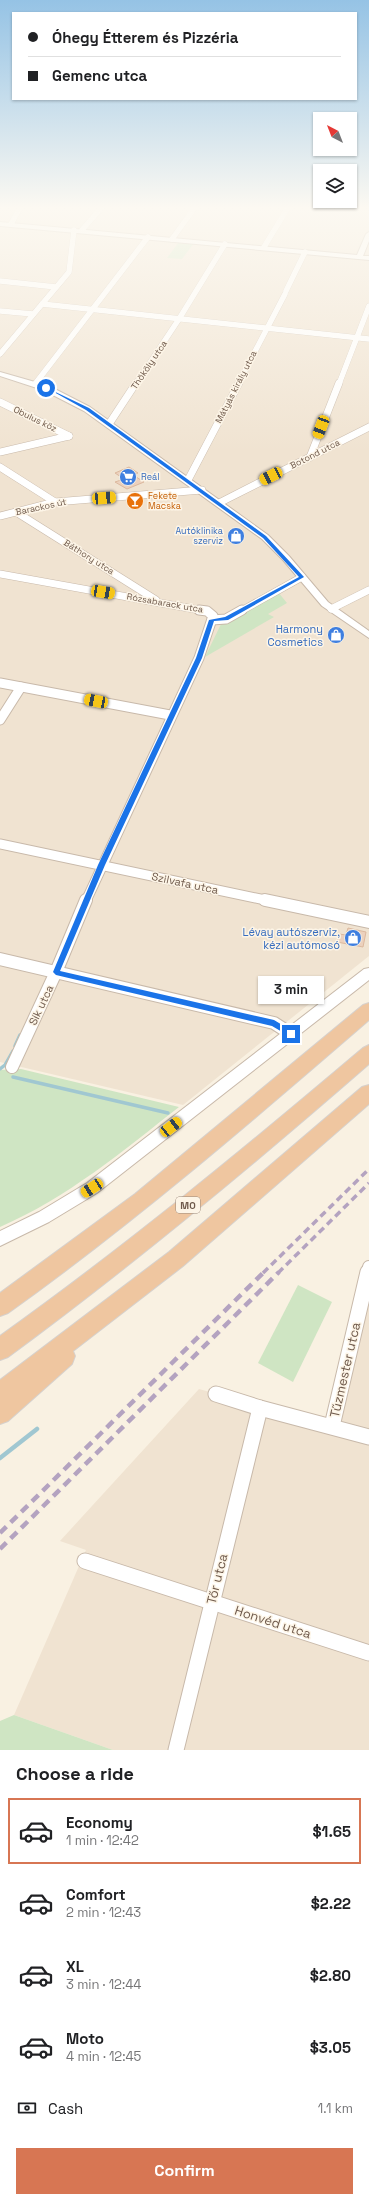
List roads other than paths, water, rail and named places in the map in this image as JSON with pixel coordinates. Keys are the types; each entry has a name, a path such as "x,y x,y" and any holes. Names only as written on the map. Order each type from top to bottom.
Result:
{"highway":[{"path":"0,1306 61,1264 116,1221 369,1010"},
{"name":"M0","path":"0,1349 65,1303 156,1232 369,1052"},
{"path":"0,1394 100,1319 194,1244 369,1093"},
{"path":"0,1292 116,1221"},
{"path":"0,1413 51,1370 100,1319"}],"street":[{"path":"0,354 55,288"},
{"path":"35,384 109,288"},
{"name":"Thököly utca","path":"109,424 198,288"},
{"name":"Mátyás király utca","path":"188,480 288,288"},
{"path":"42,304 369,339"},
{"path":"310,457 369,306"},
{"path":"0,310 33,314"},
{"path":"0,374 35,384 71,399 109,424 265,537 331,609 369,635"},
{"name":"Obulus köz","path":"0,402 69,436 0,452"},
{"name":"Botond utca","path":"219,503 369,427"},
{"path":"0,467 55,502"},
{"name":"Barackos út","path":"0,516 55,502 202,490"},
{"name":"Báthory utca","path":"16,512 161,603"},
{"name":"Rózsabarack utca","path":"0,574 161,603 212,616"},
{"path":"212,616 226,619 294,580 302,577"},
{"path":"331,609 369,590"},
{"name":"Sík utca","path":"12,1067 56,972 101,865 170,715 199,658 212,616"},
{"path":"0,683 170,715"},
{"path":"0,720 21,687"},
{"name":"Szilvafa utca","path":"0,844 369,922"},
{"path":"0,960 274,1023 291,1034"},
{"path":"0,1239 44,1217 92,1188 369,973"},
{"name":"Tűzmester utca","path":"332,1426 369,1267"},
{"path":"216,1394 260,1408 369,1437"},
{"name":"Tőr utca","path":"176,1750 211,1602 260,1408"},
{"name":"Honvéd utca","path":"85,1561 369,1653"}],"waterway":[{"path":"15,1046 20,1035"},
{"path":"0,1069 5,1065 13,1051"},
{"path":"13,1077 168,1113"},
{"path":"0,1458 37,1429"}],"railway":[{"path":"263,1273 369,1169"},
{"path":"278,1273 369,1183"},
{"path":"0,1533 264,1272"},
{"path":"0,1549 279,1272"}],"place":[{"name":"Reál","path":"128,477"},
{"name":"Fekete Macska","path":"135,501"},
{"name":"Autóklinika szerviz","path":"236,536"},
{"name":"Harmony Cosmetics","path":"336,635"},
{"name":"Lévay autószerviz, kézi autómosó","path":"353,938"}]}
